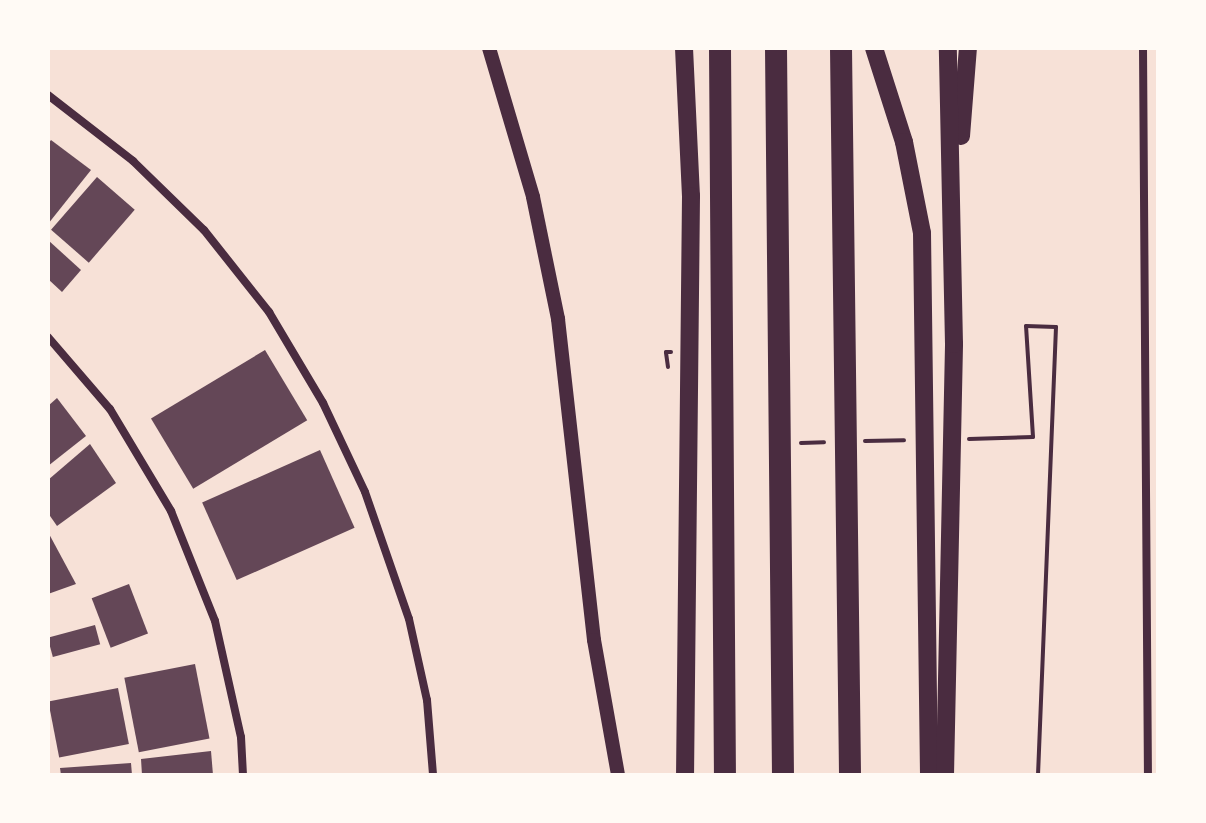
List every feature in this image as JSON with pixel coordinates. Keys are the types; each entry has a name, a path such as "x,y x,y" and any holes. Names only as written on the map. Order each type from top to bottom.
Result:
{"highway":[{"path":"720,48 725,775"},
{"path":"776,48 783,775"},
{"path":"841,48 850,775"}],"main road":[{"path":"684,48 691,196 685,775"},
{"path":"874,48 917,201 925,295 929,775"},
{"path":"945,775 952,636 953,226 948,48"},
{"path":"953,226 968,48"}],"street":[{"path":"489,48 533,197 558,319 594,640 618,775"},
{"path":"1143,48 1148,775"},
{"path":"48,95 133,161 204,230 269,312 323,403 365,492 409,619 427,700 433,775"},
{"path":"48,337 110,409 171,511 215,621 241,737 243,775"}],"path":[{"path":"1033,437 1026,326 1056,327 1038,775"}],"building":[{"path":"51,140 91,170 48,224 48,144"},
{"path":"97,177 135,210 89,263 51,230"},
{"path":"48,240 81,270 62,292 48,279"},
{"path":"265,350 307,420 193,489 151,419"},
{"path":"57,398 86,436 48,466 48,406"},
{"path":"90,444 116,483 57,526 48,513 48,480"},
{"path":"320,450 355,528 237,580 202,502"},
{"path":"48,532 76,584 48,594"},
{"path":"129,584 148,633 111,648 92,598"},
{"path":"95,625 100,644 53,657 48,638"},
{"path":"195,664 210,739 139,752 124,678"},
{"path":"118,688 129,744 59,758 48,702"},
{"path":"211,751 213,775 142,775 141,759"},
{"path":"131,763 132,775 61,775 60,768"}]}
